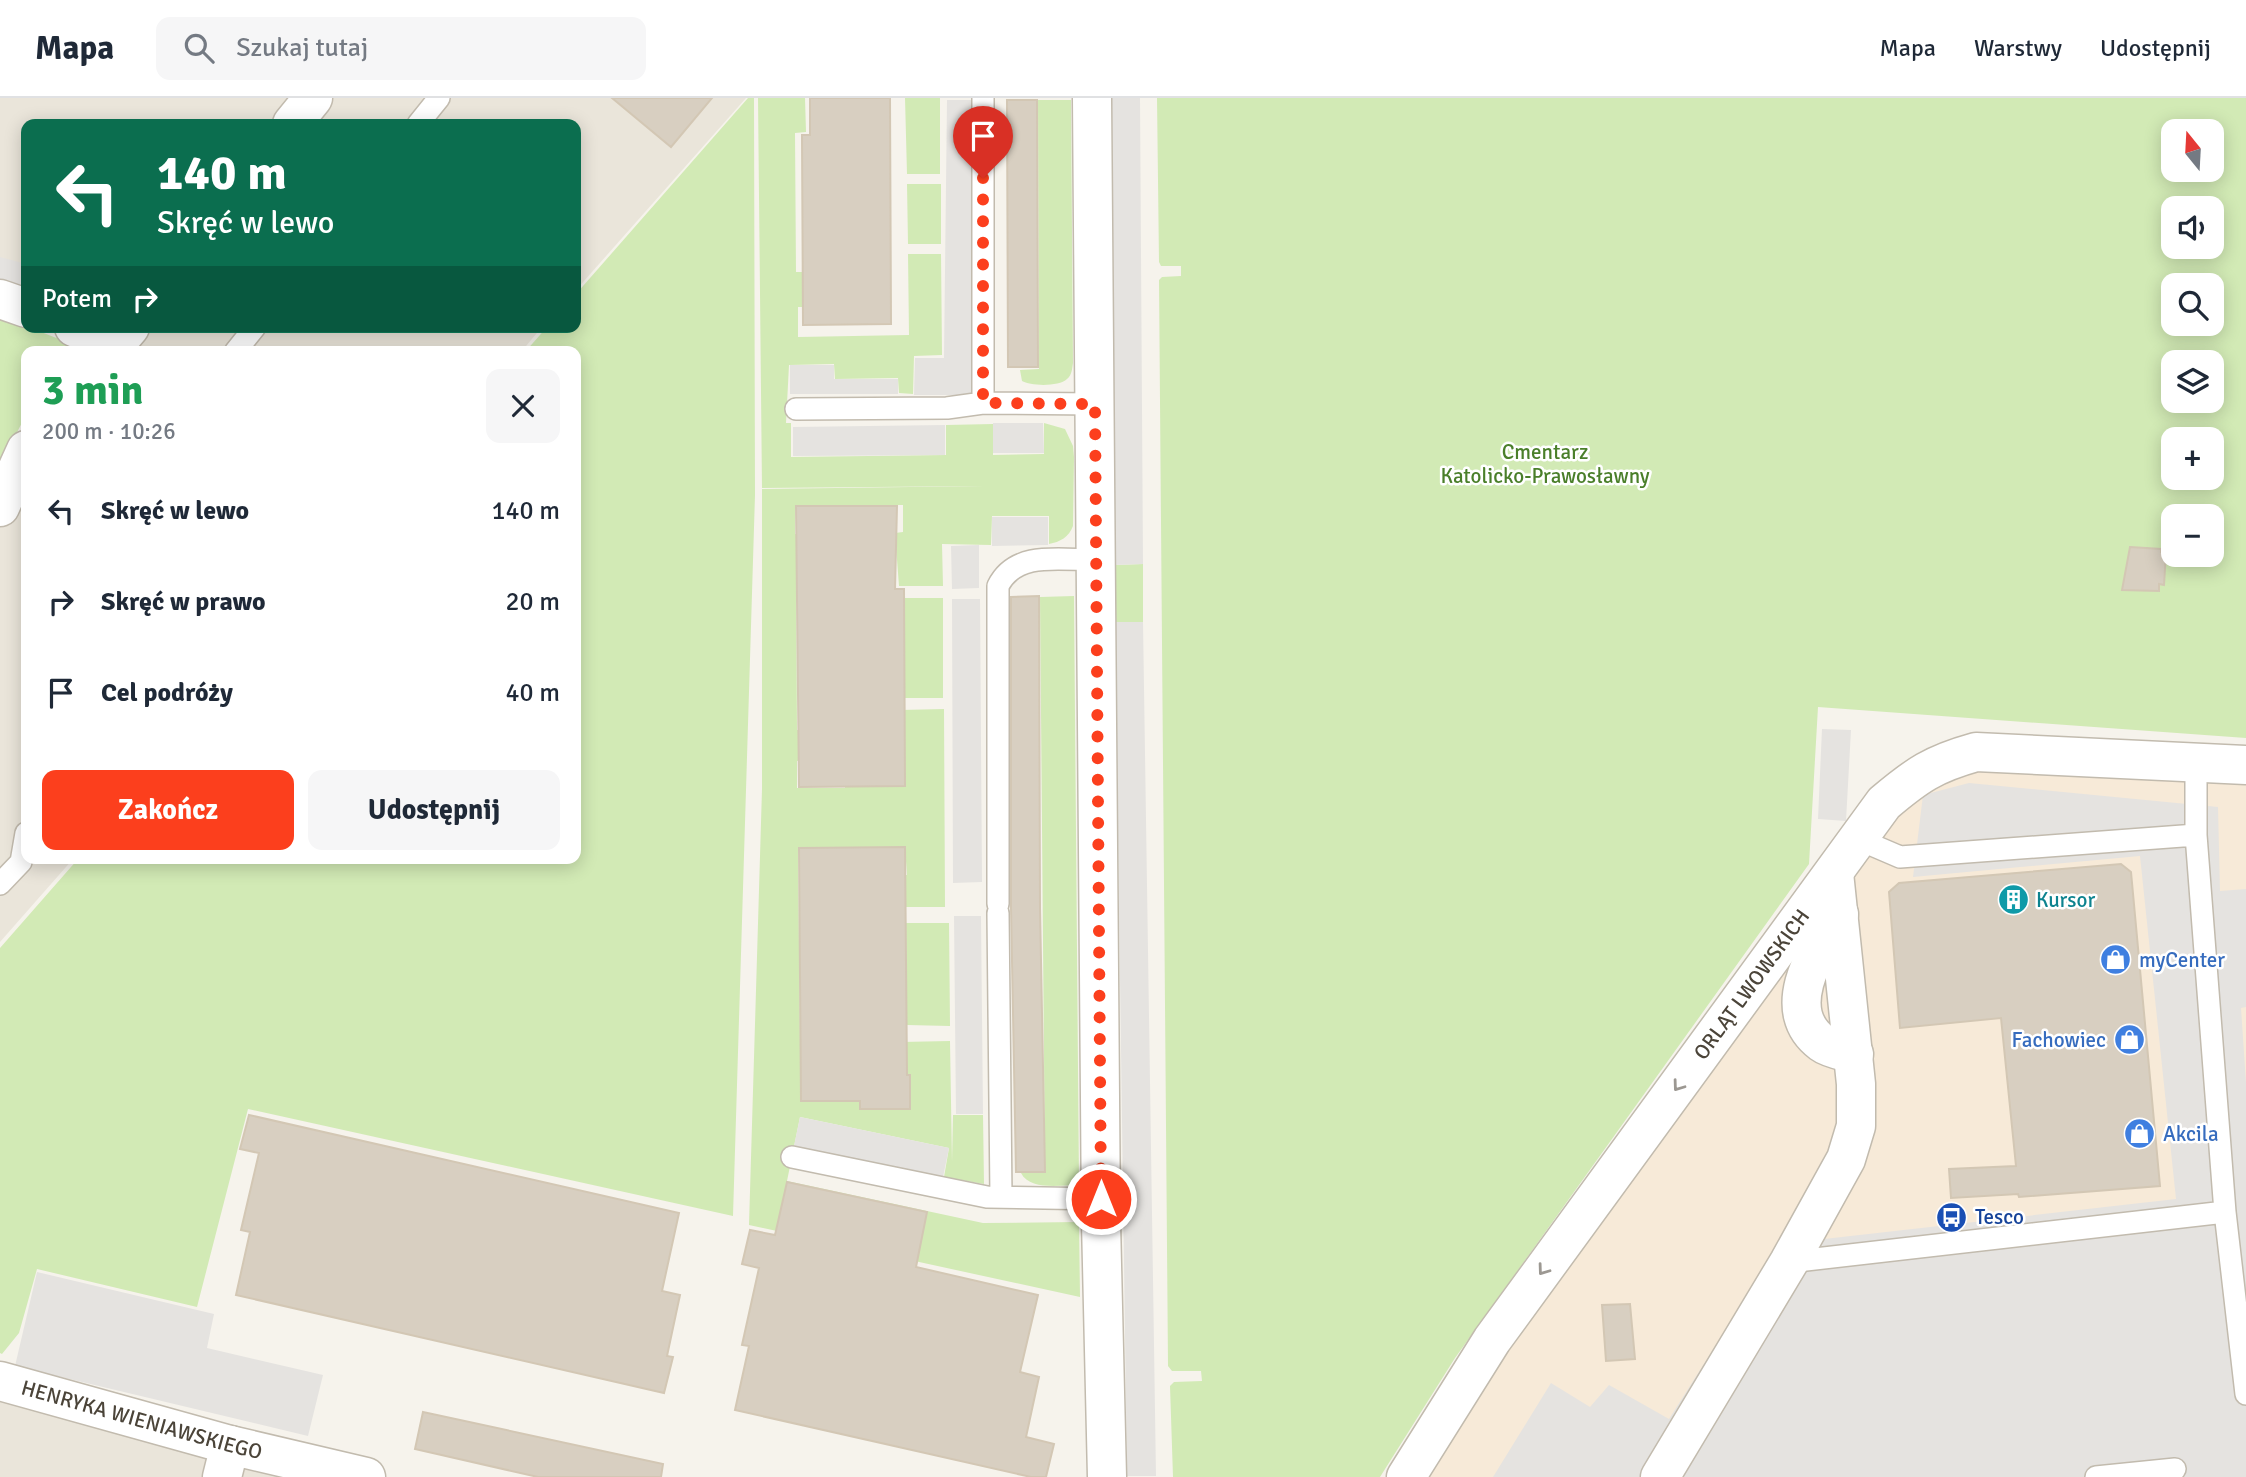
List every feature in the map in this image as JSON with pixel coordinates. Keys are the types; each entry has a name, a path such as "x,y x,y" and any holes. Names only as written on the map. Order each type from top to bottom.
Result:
{"street":[{"path":"296,119 313,98"},
{"path":"1092,98 1101,1199 1107,1477"},
{"path":"0,299 21,305"},
{"path":"93,333 118,341"},
{"path":"0,507 21,461"},
{"name":"ORLĄT LWOWSKICH","path":"1406,1477 1492,1340 1884,803 1914,778 1944,761 1976,752 2246,765"},
{"path":"1660,1477 1789,1262 1846,1159 1853,1137 1856,1126 1854,1054 1834,873"},
{"name":"HENRYKA WIENIAWSKIEGO","path":"0,1381 226,1461 366,1477"}],"lane":[{"path":"422,119 439,98"},
{"path":"983,98 983,403"},
{"path":"796,409 947,408 983,403 1095,404"},
{"path":"1001,1197 998,586 1004,574 1019,564 1032,560 1096,560"},
{"path":"2196,763 2196,835 2225,1212 2246,1394"},
{"path":"1858,839 1900,857 2196,835"},
{"path":"0,884 21,862"},
{"path":"792,1157 987,1197 1101,1199"},
{"path":"1789,1262 2225,1212"},
{"path":"2096,1477 2175,1469"}],"shaded area":[{"path":"0,98 746,98 581,284 581,119 21,119 21,325 0,316"},
{"path":"1110,98 1140,98 1143,564 1114,565"},
{"path":"947,100 979,100 976,395 914,395 915,358 944,358"},
{"path":"0,257 21,263 21,290 0,284"},
{"path":"125,333 537,333 526,346 114,346"},
{"path":"790,365 834,365 834,379 898,379 898,394 790,394"},
{"path":"993,423 1043,423 1044,453 993,453"},
{"path":"945,425 945,455 793,456 793,427"},
{"path":"21,461 21,864 69,864 0,942 0,507"},
{"path":"992,517 1048,517 1048,545 992,546"},
{"path":"979,545 979,588 952,589 951,546"},
{"path":"952,599 980,599 982,882 953,883"},
{"path":"1115,622 1143,622 1156,1476 1127,1476"},
{"path":"1822,729 1851,730 1846,821 1818,819"},
{"path":"1959,767 2159,772 2246,785 2246,1477 1419,1477 1482,1376 1912,794"},
{"path":"1969,783 2218,807 2220,891 2246,889 2246,1007 2241,1008 2246,1083 2246,1477 1493,1477 1551,1383 1590,1407 1609,1385 1669,1419 1780,1244 2176,1199 2140,856 1913,877 1923,795"},
{"path":"954,916 981,916 983,1114 956,1114"},
{"path":"800,1117 949,1148 943,1177 794,1146"},
{"path":"37,1272 214,1314 207,1348 323,1375 308,1436 15,1366"},
{"path":"0,1381 366,1477 0,1477"}],"green space":[{"path":"748,98 754,98 755,495 733,1216 248,1109 197,1307 37,1269 19,1333 2,1354 0,1353 0,948 74,864 581,864 581,346 530,346 542,333 581,333 581,288"},
{"path":"758,98 805,98 806,132 795,133 796,272 810,272 811,307 798,307 798,337 909,335 908,254 941,254 942,355 914,356 913,394 899,393 898,378 835,379 834,364 789,365 786,423 791,423 791,457 946,455 946,425 993,424 993,455 1044,454 1044,423 1065,429 1073,446 1074,457 1073,526 1067,536 1049,544 1049,516 992,516 991,545 942,544 943,586 899,586 895,533 903,532 903,505 857,505 857,512 842,512 842,505 795,506 795,534 804,535 796,565 797,730 806,730 807,760 797,761 797,788 845,788 845,780 859,780 860,787 905,787 905,759 897,758 900,710 944,709 945,907 898,907 897,875 907,875 905,847 798,847 800,1043 809,1044 809,1073 800,1074 800,1101 847,1101 859,1094 860,1110 910,1110 910,1074 902,1074 901,1042 950,1041 952,1162 953,1115 983,1115 984,1184 944,1177 949,1148 800,1117 787,1181 983,1223 1079,1222 1080,1297 749,1225 762,789 762,489 984,486 762,488"},
{"path":"905,98 940,98 940,174 907,174"},
{"name":"Cmentarz Katolicko-Prawosławny","path":"1157,98 2246,98 2246,738 1818,707 1809,864 1455,1358 1380,1477 1173,1477 1170,1386 1174,1382 1202,1381 1201,1371 1172,1371 1168,1366 1159,280 1162,277 1181,276 1181,266 1161,266"},
{"path":"1038,100 1071,100 1073,363 1067,379 1044,385 1022,381 1020,370 1039,369"},
{"path":"907,184 941,184 941,244 908,244"},
{"path":"0,316 21,324 21,333 44,333 77,346 21,346 21,425 0,465"},
{"path":"1143,564 1143,622 1115,622 1114,565"},
{"path":"1074,596 1079,1185 1047,1186 1025,1179 1021,1173 1045,1172 1040,597"},
{"path":"904,598 943,598 943,698 905,698"},
{"path":"906,923 949,923 950,1026 907,1025"}],"building":[{"path":"612,98 712,98 671,147"},
{"path":"810,98 890,98 891,324 803,325 802,135 810,135"},
{"path":"1007,100 1037,100 1038,367 1008,367"},
{"path":"796,506 897,506 895,589 904,589 905,786 799,787"},
{"path":"2130,547 2161,549 2161,567 2165,567 2164,585 2159,584 2159,591 2122,590"},
{"path":"1039,596 1040,908 1045,1172 1016,1172 1011,908 1011,597"},
{"path":"905,847 907,1075 910,1075 910,1109 860,1109 860,1101 801,1101 799,848"},
{"path":"2121,864 2131,872 2160,1186 2019,1197 2018,1194 1951,1198 1949,1169 2016,1166 2001,1018 1900,1028 1889,892 1899,883"},
{"path":"249,1115 679,1213 662,1291 680,1295 667,1356 673,1357 664,1393 236,1295 250,1232 241,1230 259,1153 240,1149"},
{"path":"787,1182 927,1212 916,1267 1038,1295 1020,1372 1039,1377 1026,1437 1054,1444 1046,1477 1031,1477 735,1410 749,1346 742,1345 759,1268 742,1264 750,1230 775,1235"},
{"path":"1630,1304 1635,1359 1606,1361 1602,1305"},
{"path":"423,1412 663,1464 661,1477 538,1477 415,1449"}],"place":[{"name":"Kursor","path":"2013,900"},
{"name":"myCenter","path":"2116,960"},
{"name":"Fachowiec","path":"2129,1040"},
{"name":"Akcila","path":"2140,1134"},
{"name":"Tesco","path":"1952,1217"}],"route":[{"path":"983,178 983,403 1095,404 1101,1199"}]}
